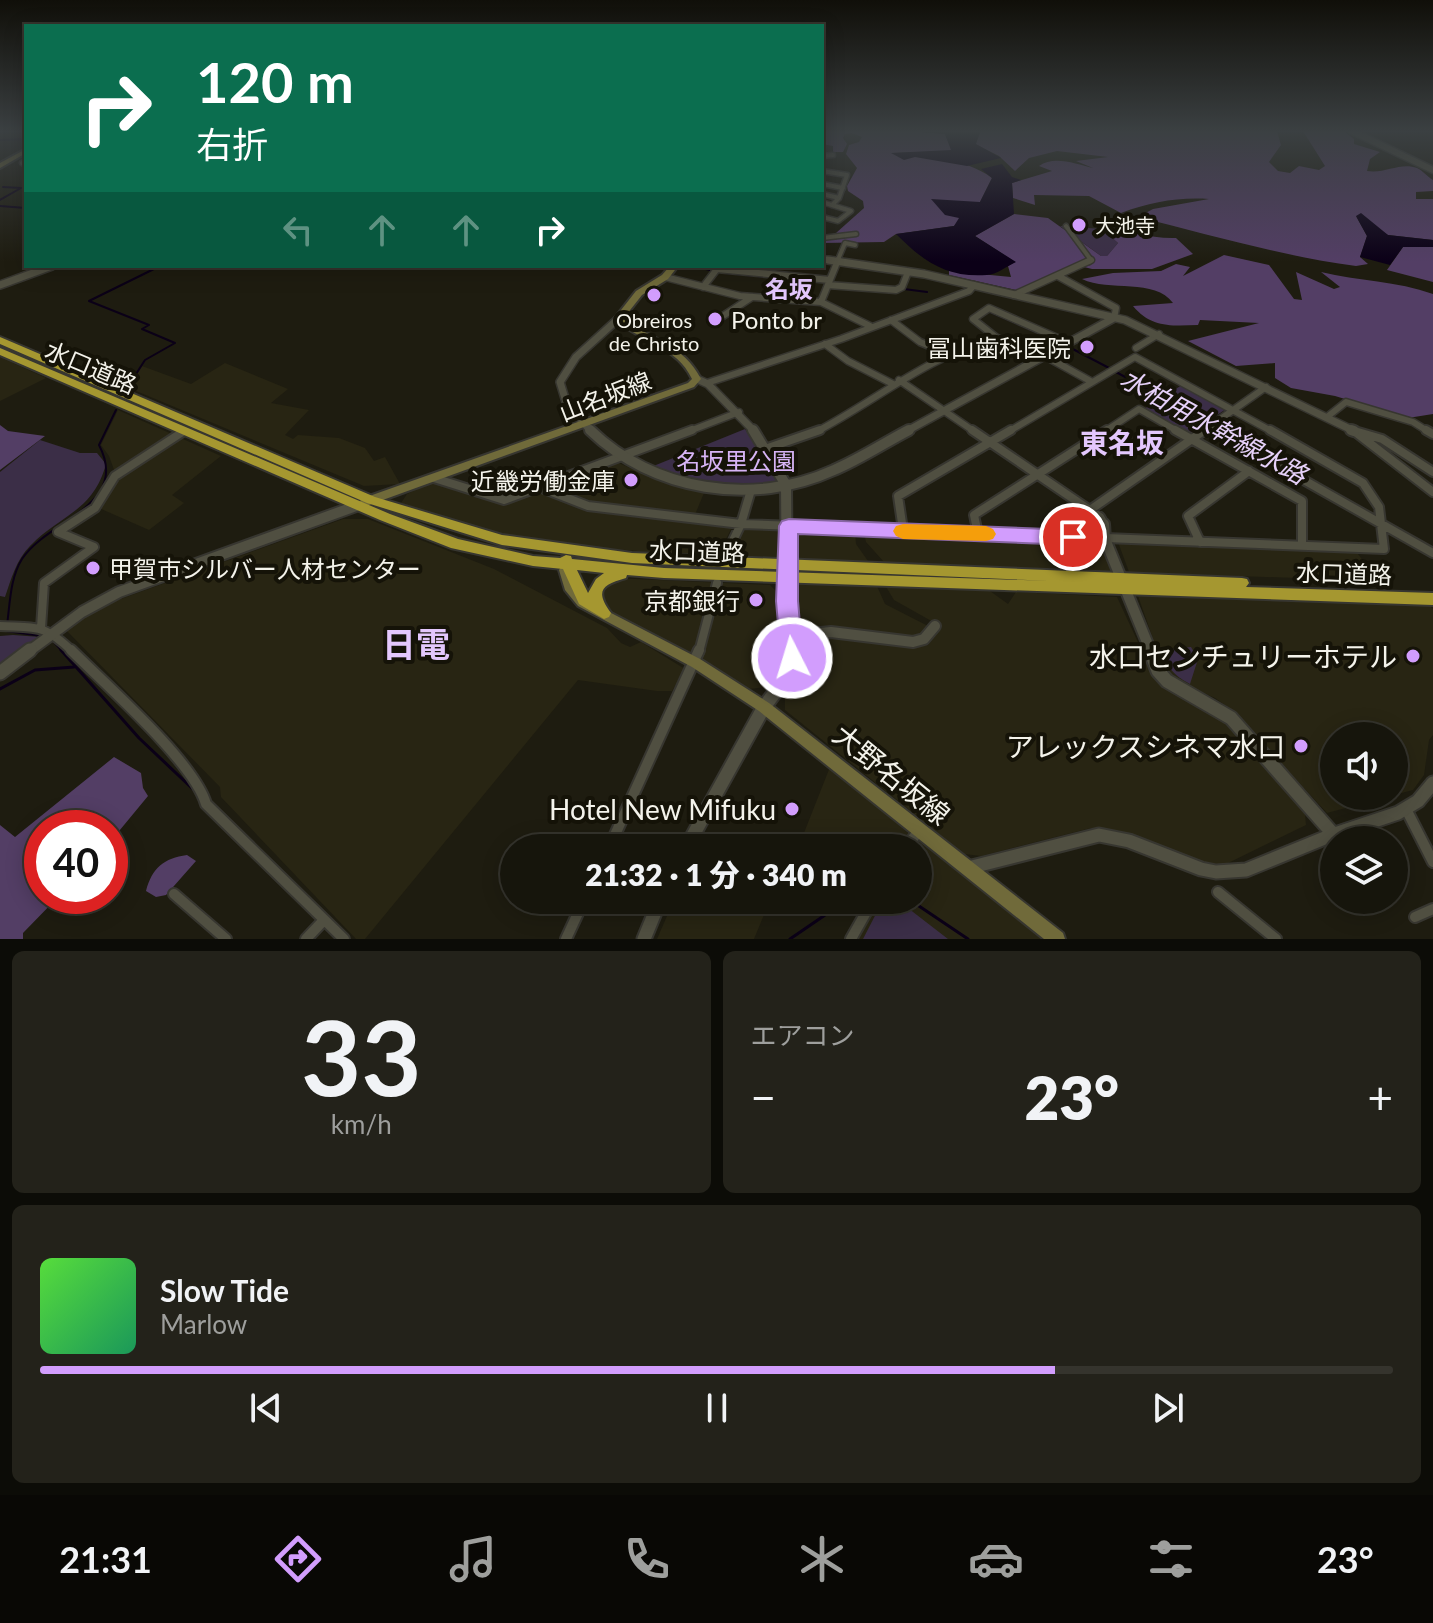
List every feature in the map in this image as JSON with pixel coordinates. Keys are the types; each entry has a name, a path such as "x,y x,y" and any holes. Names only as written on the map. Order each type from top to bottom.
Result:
{"highway":[{"name":"水口道路","path":"0,340 371,500 473,533 592,554 788,570 1433,599"},
{"name":"水口道路","path":"0,351 356,506 456,544 563,565 664,573 788,570"},
{"path":"473,533 493,542 560,554 563,565 584,600 601,610"},
{"path":"601,610 596,590 611,575 664,573"},
{"name":"水口道路","path":"1121,583 1433,591"}],"main road":[{"path":"618,319 639,293 665,277 672,268"},
{"name":"山名坂線","path":"356,506 702,381 665,346 618,319"},
{"name":"大野名坂線","path":"601,610 696,663 764,707 1057,939"}],"street":[{"path":"832,205 843,188 847,175 843,175"},
{"path":"824,184 843,188"},
{"path":"824,194 839,198"},
{"path":"824,203 851,211 838,221 824,218"},
{"path":"1014,295 1091,260 1066,226"},
{"path":"824,238 856,234"},
{"path":"821,302 845,243 855,245"},
{"path":"824,259 974,285 1114,318 1159,334 1354,431 1382,439 1433,472"},
{"path":"0,285 47,268"},
{"path":"703,287 717,269 896,290 902,287 908,272"},
{"path":"1058,276 1116,308 1114,318"},
{"path":"665,277 752,297 821,302 870,326"},
{"path":"702,381 825,344 969,291 974,285"},
{"path":"723,316 752,297"},
{"path":"1066,344 989,308 973,319 997,338 1045,356 1092,382"},
{"path":"618,319 568,367 561,378 561,395 584,425 620,456 657,476 689,485 751,490 786,485 833,471 1114,318"},
{"path":"891,320 920,342 946,353"},
{"path":"1136,348 1159,334"},
{"path":"765,449 825,428 946,353 997,338"},
{"path":"825,344 848,361 896,382 944,411 1090,510 1104,524 1105,539 1121,583 1162,676 1231,718 1326,826"},
{"path":"539,487 588,506 741,524 903,531 1105,539 1384,549 1378,501 1371,487 1135,357 898,496 903,531"},
{"path":"694,834 788,670 792,636 786,485 739,412 702,381"},
{"path":"1090,510 1266,387"},
{"path":"1327,417 1346,402 1413,422 1433,434"},
{"path":"978,534 974,515 1139,409 1302,501 1302,545"},
{"path":"434,478 500,500 739,412"},
{"path":"1210,425 1433,553"},
{"path":"41,628 44,583 94,547 58,532 95,508 115,476 184,431"},
{"path":"1354,431 1370,446 1411,471 1433,492"},
{"path":"1200,542 1188,516 1249,471"},
{"path":"726,555 741,524 751,490"},
{"path":"0,673 97,604 132,587 356,506"},
{"path":"616,834 696,663 717,583"},
{"path":"792,636 831,632 913,642 924,639 935,626"},
{"path":"5,627 41,628 53,633 142,721 201,787 206,804 344,939"},
{"path":"1408,808 1424,797 1433,783"},
{"path":"1359,826 1403,810"},
{"path":"1407,810 1433,862"},
{"path":"917,834 920,831"},
{"path":"968,868 1099,835 1119,837 1189,866 1235,872 1249,870 1320,841"},
{"path":"1218,892 1276,939"},
{"path":"174,894 226,939"},
{"path":"1415,917 1433,909"},
{"path":"566,939 578,914"},
{"path":"644,939 654,914"},
{"path":"851,939 865,914"},
{"path":"306,939 324,920"}],"shaded area":[{"path":"853,175 987,175 992,178 980,202 954,226 896,234 884,242 824,243 824,236 836,233 864,208 863,201 848,191 847,186"},
{"path":"988,175 1010,175 1021,180 1012,183 1014,214 975,236 1016,262 990,275 959,274 926,260 896,234 954,226 959,218 945,215 931,199 980,202 992,178"},
{"path":"1039,175 1426,175 1433,180 1433,191 1416,192 1416,199 1433,199 1433,240 1388,235 1356,216 1367,236 1360,257 1368,264 1356,266 1273,251 1138,217 1153,209 1209,199 1165,201 1121,213 1089,196 1034,195 1035,205 1013,198 1012,183"},
{"path":"1361,213 1388,235 1433,240 1433,247 1403,247 1390,265 1360,257 1367,236 1356,216"},
{"path":"1014,214 1048,218 1101,256 1107,256 1118,243 1102,229 1176,238 1193,254 1152,269 1092,269 1080,266 1016,290 949,275 949,271 1011,277 1008,266 1015,262 975,236"},
{"path":"1403,247 1433,247 1433,282 1387,270"},
{"path":"1224,255 1269,265 1294,299 1302,300 1296,272 1334,289 1340,287 1321,272 1406,286 1433,294 1433,414 1408,418 1335,396 1291,388 1275,378 1275,363 1236,366 1188,341 1259,323 1200,320 1198,325 1162,324 1147,318 1133,306 1173,303 1165,295 1143,288 1105,285 1082,279 1113,273 1161,271 1176,264 1190,267 1183,276"},
{"path":"0,357 46,378 0,401"},
{"path":"225,363 288,389 271,403 309,410 285,435 293,439 298,435 339,438 365,448 374,461 385,457 400,484 364,486 129,388 142,366 191,384"},
{"path":"118,410 221,456 172,495 184,503 149,530 99,508 117,478 101,445"},
{"path":"0,425 8,431 45,436 0,470"},
{"path":"614,461 667,484 704,493 694,517 598,505 548,488"},
{"path":"432,482 498,503 538,490 587,509 732,527 718,555 683,555 535,542 479,530 401,503 407,494"},
{"path":"343,519 368,519 494,569 607,628 621,643 630,647 641,642 685,669 672,691 578,680 365,939 356,939 221,797 220,787 66,630 104,605"},
{"path":"746,528 781,529 780,557 729,556"},
{"path":"795,529 855,532 856,544 868,561 801,560 796,555"},
{"path":"864,532 1100,541 1111,571 884,562 866,542"},
{"path":"1118,542 1355,550 1378,581 1129,572"},
{"path":"614,578 770,585 776,591 784,667 766,687 749,689 702,658 690,655 605,610 600,602 602,588"},
{"path":"797,582 876,584 885,604 928,626 917,637 799,629"},
{"path":"885,585 990,591 1008,604 1016,592 1117,597 1156,681 1215,712 1305,814 1306,825 1224,865 1186,859 1120,831 1091,828 981,856 964,854 785,710 785,697 801,638 833,637 928,645 942,627 894,600"},
{"path":"1138,596 1430,606 1433,609 1433,735 1429,740 1424,775 1413,790 1408,791 1408,722 1320,722 1320,805 1232,710 1215,698 1173,679 1163,667"},
{"path":"114,757 141,773 143,788 148,796 128,820 128,810 48,810"},
{"path":"830,767 908,833 907,834 804,834"},
{"path":"0,825 15,837 24,830 24,914 41,914 23,933 23,939 0,939"},
{"path":"932,849 1045,939 969,939 932,914"},
{"path":"187,855 196,861 166,895 156,897 146,891 160,866"},
{"path":"668,914 764,914 754,939 657,939"},
{"path":"868,914 929,914 966,939 855,939"}],"green space":[{"path":"1060,226 1102,229 1118,243 1107,256 1101,256"},
{"path":"1182,385 1226,409 1189,434 1144,409"},
{"name":"名坂里公園","path":"745,429 779,482 746,485 714,483 651,467"},
{"path":"40,440 80,453 97,453 106,464 93,493 84,503 25,552 14,570 5,597 0,596 0,472"},
{"path":"0,636 41,637 0,667"},
{"path":"1191,647 1198,659 1190,684 1172,670 1162,650"},
{"path":"876,914 916,914 948,939 863,939"}],"waterway":[{"path":"0,200 21,188 3,187"},
{"path":"0,206 24,208"},
{"path":"125,391 145,360 175,343 142,329 149,325 89,301 156,268"},
{"name":"水柏用水幹線水路","path":"701,268 715,271"},
{"name":"水柏用水幹線水路","path":"725,273 778,278"},
{"name":"水柏用水幹線水路","path":"904,289 927,292"},
{"name":"水柏用水幹線水路","path":"990,312 1061,343"},
{"name":"水柏用水幹線水路","path":"1067,346 1111,369"},
{"name":"水柏用水幹線水路","path":"1116,372 1209,423"},
{"path":"7,625 13,583 22,559 34,545 82,510 96,497 104,483 106,466 99,445 116,410"},
{"path":"6,631 42,636"},
{"path":"52,640 63,652"},
{"path":"61,650 139,738 196,792"},
{"path":"0,689 35,670 74,667"},
{"path":"790,939 827,914"},
{"path":"931,914 968,939"}],"slow traffic":[{"path":"903,531 986,534"}],"place":[{"name":"大池寺","path":"1079,225"},
{"name":"Obreiros de Christo","path":"654,295"},
{"name":"Ponto br","path":"715,319"},
{"name":"冨山歯科医院","path":"1087,347"},
{"name":"近畿労働金庫","path":"631,480"},
{"name":"甲賀市シルバー人材センター","path":"93,568"},
{"name":"京都銀行","path":"756,600"},
{"name":"水口センチュリーホテル","path":"1413,656"},
{"name":"アレックスシネマ水口","path":"1301,746"},
{"name":"Hotel New Mifuku","path":"792,809"}],"district":[{"name":"名坂","path":"789,288"},
{"name":"東名坂","path":"1122,442"},
{"name":"日電","path":"416,643"}],"route":[{"path":"792,658 787,601 789,526 1073,537"}]}
